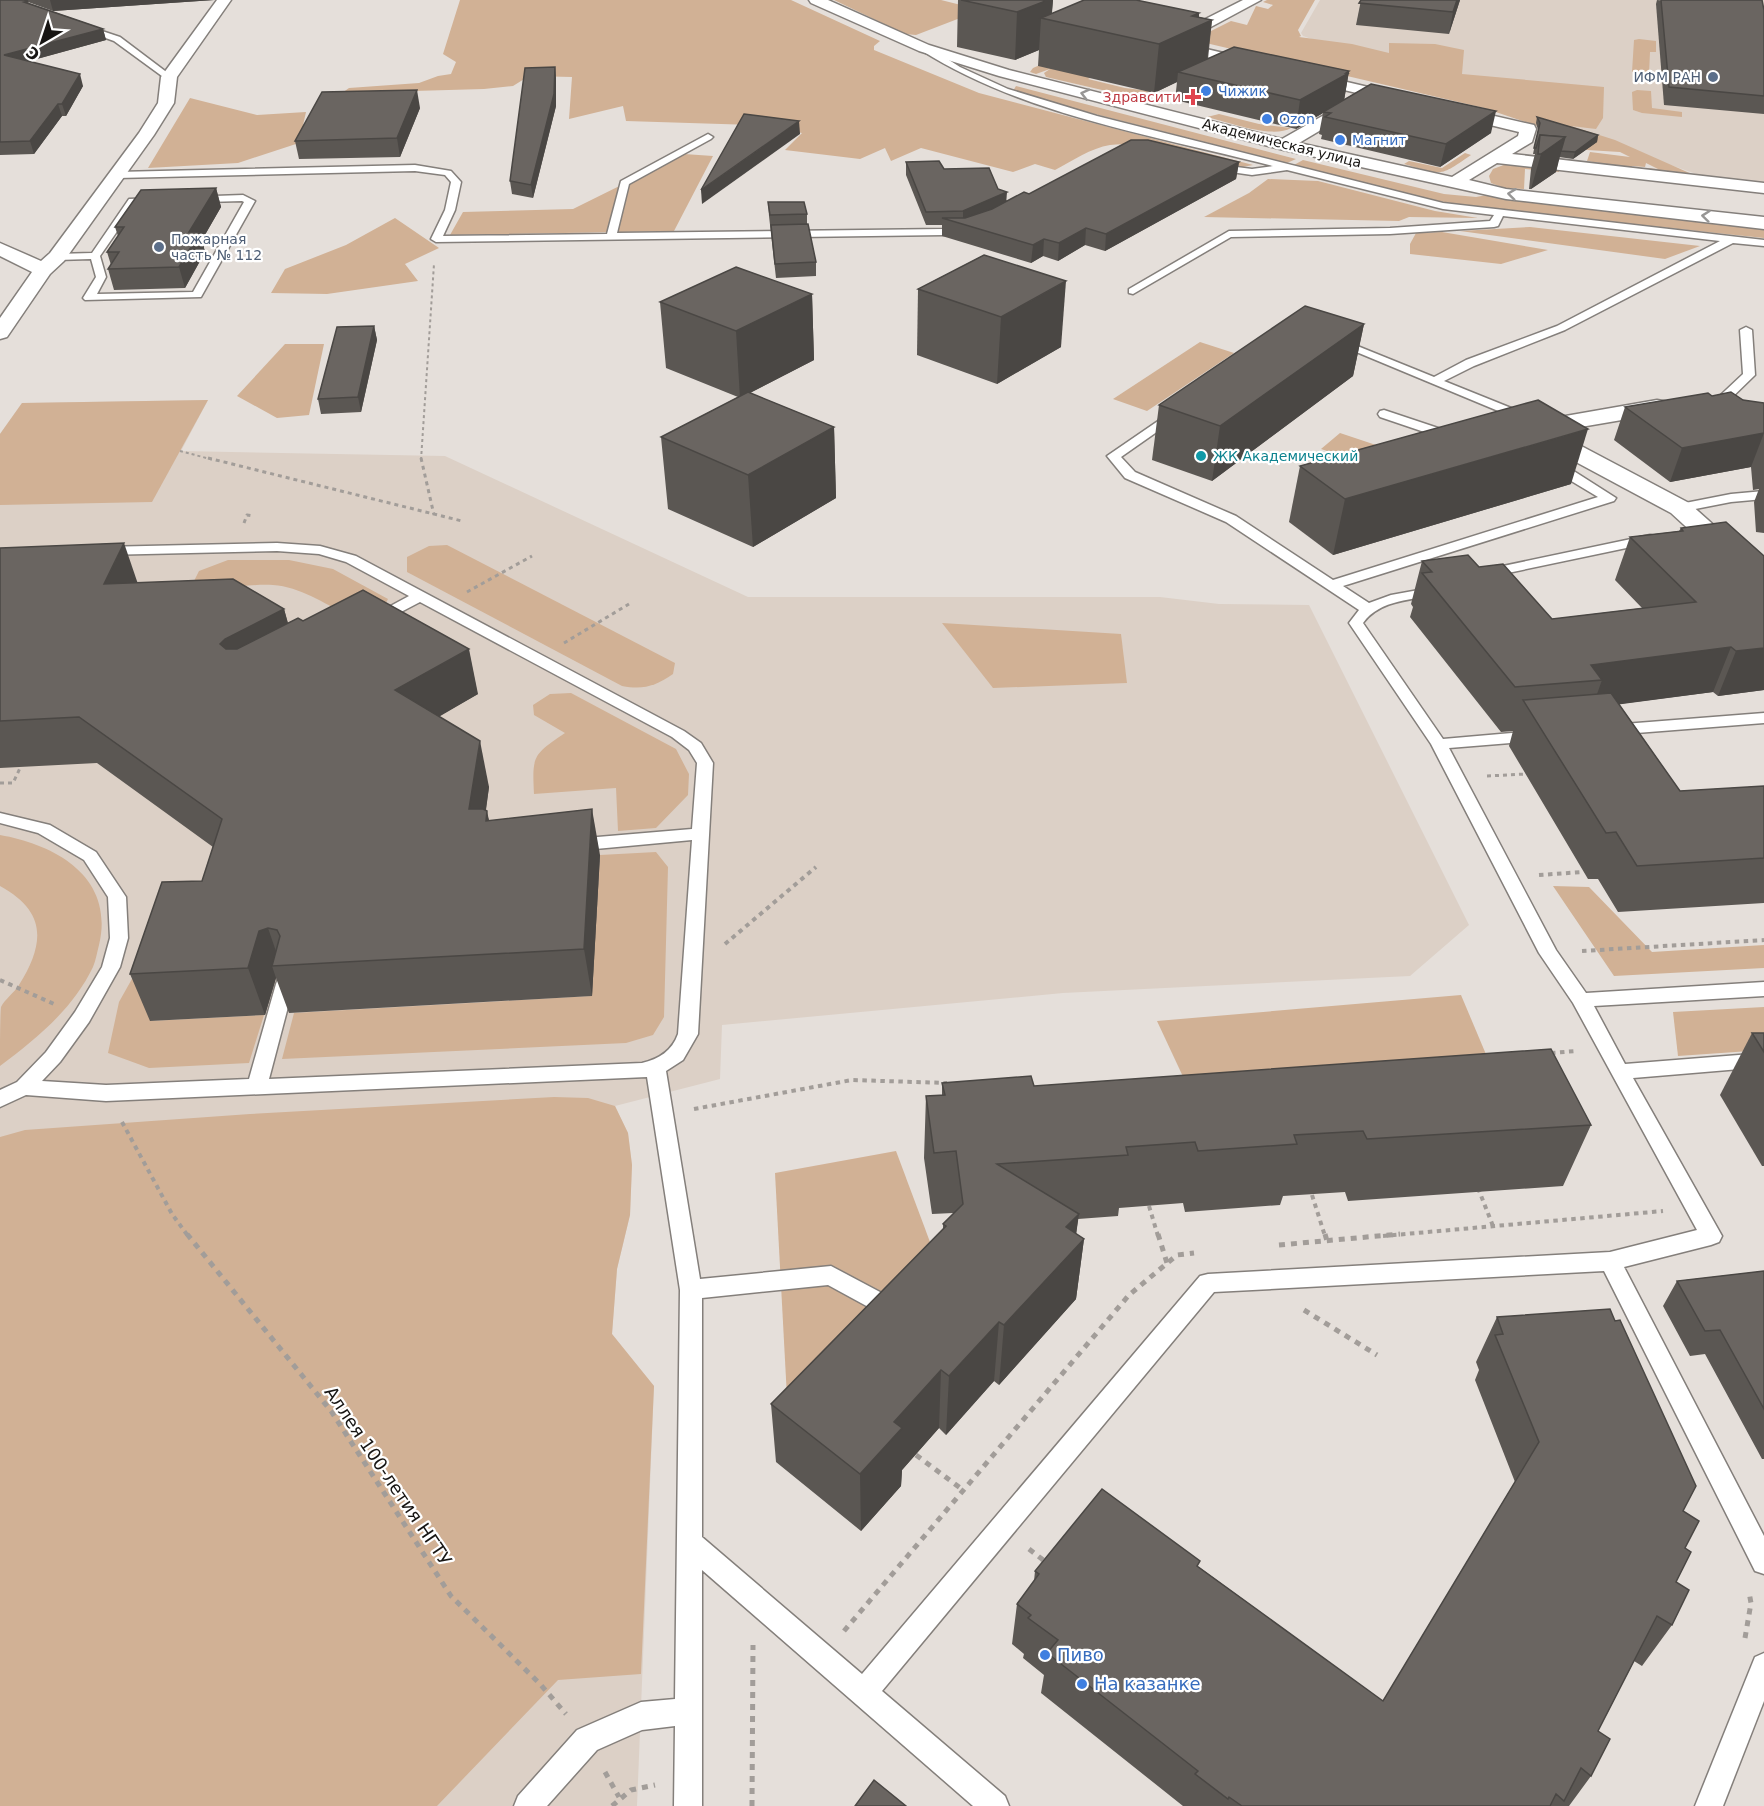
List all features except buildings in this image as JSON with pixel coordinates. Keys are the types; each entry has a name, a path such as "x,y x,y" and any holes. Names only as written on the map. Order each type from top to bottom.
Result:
{"street":[{"path":"0,333 117,175 166,103 169,77 224,0"},
{"name":"Академическая улица","path":"816,0 924,48 1004,73 1284,145 1506,194 1764,223"},
{"path":"1167,44 1254,0"},
{"path":"1175,23 1198,28"},
{"path":"1147,39 1381,95 1284,145"},
{"path":"924,48 943,41"},
{"path":"1214,73 1239,61"},
{"path":"1004,73 1025,64"},
{"path":"1141,108 1160,99"},
{"path":"1430,106 1528,129 1526,138 1459,179 1456,184"},
{"path":"1494,157 1764,188"},
{"path":"0,249 50,264"},
{"path":"1742,416 1658,407 1562,423 1556,430 1556,442 1680,508 1695,532 1764,584"}],"lane":[{"path":"69,22 117,39 169,77"},
{"path":"924,48 957,69 1005,91 1094,118 1443,206 1764,243"},
{"path":"611,237 624,183 708,137"},
{"path":"1201,164 1222,170 1252,172 1286,167"},
{"path":"117,175 415,168 448,173 456,182 450,210 436,239 944,232 979,225"},
{"path":"50,264 95,256 133,201 243,198 250,201 197,295 90,298 101,277 95,256"},
{"path":"1133,291 1229,234 1390,231 1494,224 1499,214"},
{"path":"1435,381 1470,363 1560,328 1732,239"},
{"path":"1710,411 1749,375 1746,330"},
{"path":"1322,334 1556,430"},
{"path":"1188,404 1113,456 1130,475 1231,519 1368,609"},
{"path":"1384,414 1452,437 1463,437"},
{"path":"1332,585 1609,498 1538,455"},
{"path":"1680,508 1731,498 1764,495"},
{"path":"1472,578 1493,571 1662,537"},
{"path":"24,1087 106,1093 642,1071 656,1068 678,1054 688,1034 705,763 696,747 678,734 351,559 320,550 277,547 84,552"},
{"path":"863,1694 1208,1283 1610,1261 1711,1236 1581,1000 1548,953 1439,744 1356,623 1368,609 1450,586"},
{"path":"360,628 420,596"},
{"path":"1591,732 1764,718"},
{"path":"1439,744 1557,734"},
{"path":"0,818 44,829 90,856 117,897 118,938 111,967 82,1017 53,1057 24,1087 0,1099"},
{"path":"560,846 700,834"},
{"path":"257,1087 285,984"},
{"path":"1581,1000 1764,989"},
{"path":"1619,1072 1764,1060"},
{"path":"656,1068 691,1290 688,1806"},
{"path":"1610,1261 1764,1562"},
{"path":"691,1290 831,1275 872,1299"},
{"path":"690,1543 995,1806"},
{"path":"1709,1806 1764,1666"},
{"path":"528,1806 587,1740 641,1716 689,1712"}],"path":[{"path":"434,514 420,455 436,239"},
{"path":"180,451 462,521"},
{"path":"439,606 532,556"},
{"path":"537,658 629,604"},
{"path":"0,783 13,783 21,766"},
{"path":"1483,776 1526,774"},
{"path":"692,971 816,867"},
{"path":"1538,875 1583,872"},
{"path":"1548,953 1764,940"},
{"path":"0,980 82,1017"},
{"path":"1540,1054 1607,1049"},
{"path":"663,1114 852,1080 955,1083"},
{"name":"Аллея 100-летия НГТУ","path":"106,1093 172,1214 196,1247 332,1411 451,1596 540,1684 587,1740"},
{"path":"1476,1183 1493,1226"},
{"path":"1312,1195 1327,1241"},
{"path":"1149,1206 1167,1263"},
{"path":"1269,1246 1695,1208"},
{"path":"835,1640 1129,1295 1177,1255 1200,1253"},
{"path":"1330,1326 1377,1355"},
{"path":"916,1455 963,1490"},
{"path":"1002,1529 1055,1570"},
{"path":"1744,1643 1751,1603 1748,1581"},
{"path":"752,1806 753,1599"},
{"path":"612,1806 619,1797 638,1785"}],"shaded area":[{"path":"460,0 791,0 880,41 874,46 874,50 979,93 1253,165 1237,168 1156,148 1124,144 1096,149 1055,170 1035,164 1013,172 921,148 891,161 885,148 860,159 785,150 802,133 753,125 626,121 623,106 569,119 572,77 529,76 513,86 484,89 342,93 349,88 419,83 451,74 456,62 443,54"},
{"path":"834,0 941,0 981,10 916,35 905,34"},
{"path":"1267,0 1315,0 1298,30 1301,36 1299,37 1352,44 1389,53 1389,43 1435,44 1464,50 1462,74 1604,87 1603,118 1596,129 1571,126 1615,140 1694,175 1647,170 1647,168 1658,169 1646,163 1645,167 1632,166 1631,168 1587,161 1590,152 1630,157 1620,152 1587,150 1552,142 1561,134 1484,108 1193,40 1231,21 1247,25 1256,6 1268,9 1273,5 1263,2"},
{"name":"ИФМ РАН","path":"1320,0 1764,0 1764,184 1702,176 1303,36 1301,33"},
{"path":"1104,37 1149,50 1088,79 1149,91 1140,96 1128,96 1046,77 1044,73 1050,69 1036,74 1030,72 1033,68"},
{"path":"1634,40 1656,41 1656,52 1650,52 1649,74 1632,72"},
{"path":"1016,86 1296,159 1287,163 1083,111 1013,91"},
{"path":"1651,91 1652,108 1682,112 1682,117 1633,110 1632,92"},
{"path":"190,98 257,115 306,112 299,143 238,163 148,168"},
{"path":"1219,114 1259,124 1291,128 1283,131 1262,131 1207,117"},
{"path":"1465,153 1471,155 1445,171 1433,172 1404,164 1409,161 1442,168"},
{"path":"684,154 713,156 674,231 450,235 463,212 573,209"},
{"path":"1303,160 1444,194 1476,197 1487,195 1764,227 1764,238 1478,208 1439,201 1294,165"},
{"path":"1509,163 1559,168 1559,172 1525,169 1524,189 1504,188 1491,183 1489,176 1493,169"},
{"path":"1268,179 1318,181 1435,211 1478,218 1409,217 1399,221 1204,217 1249,193"},
{"path":"395,218 439,248 405,264 418,281 327,294 271,293 285,269 346,245"},
{"path":"1530,227 1700,246 1665,259 1460,231"},
{"path":"1442,232 1548,250 1501,264 1410,254 1410,244 1416,233"},
{"path":"1200,342 1234,353 1147,411 1113,399"},
{"path":"285,344 324,344 309,415 277,418 237,396"},
{"path":"208,400 181,451 445,456 748,597 1160,597 1219,604 1309,605 1469,925 1410,976 1063,993 722,1025 720,1079 615,1106 628,1133 632,1165 630,1215 617,1269 612,1334 654,1386 637,1806 0,1806 0,434 22,403"},
{"path":"208,400 152,502 0,505 0,434 22,403"},
{"path":"1340,433 1406,455 1369,465 1321,449"},
{"path":"447,545 675,663 673,674 649,686 637,688 622,686 407,572 407,557 429,546"},
{"path":"228,560 289,560 333,569 388,599 384,607 347,615 312,596 283,586 223,587 204,585 194,581 199,571"},
{"path":"942,623 1121,634 1127,683 993,688"},
{"path":"571,693 676,749 689,774 688,795 656,828 618,831 616,788 534,794 534,763 537,757 546,746 565,733 534,715 533,705 550,694"},
{"path":"0,835 42,847 77,869 90,883 98,901 102,921 94,964 85,982 64,1010 40,1034 0,1066 1,1007 28,970 37,942 37,930 34,918 26,907 0,886"},
{"path":"656,852 668,867 664,1017 653,1035 626,1043 282,1059 294,1013 591,996 600,855"},
{"path":"1553,886 1589,887 1652,952 1764,945 1764,968 1614,976"},
{"path":"142,961 151,1021 264,1015 249,1063 149,1068 108,1053 119,1002"},
{"path":"1461,995 1504,1097 1200,1113 1157,1021"},
{"path":"1764,1007 1764,1050 1678,1056 1673,1012"},
{"path":"554,1097 588,1098 615,1106 628,1133 632,1165 630,1215 617,1269 612,1334 654,1386 641,1674 558,1680 437,1806 0,1806 0,1137 25,1130 250,1114"},
{"path":"896,1151 936,1258 788,1416 775,1173"}],"place":[{"name":"ИФМ РАН","path":"1713,77"},
{"name":"Чижик","path":"1206,91"},
{"name":"Здравсити","path":"1193,97"},
{"name":"Ozon","path":"1267,119"},
{"name":"Магнит","path":"1340,140"},
{"name":"Пожарная часть № 112","path":"159,247"},
{"name":"ЖК Академический","path":"1201,456"},
{"name":"Пиво","path":"1045,1655"},
{"name":"На казанке","path":"1082,1684"}]}
